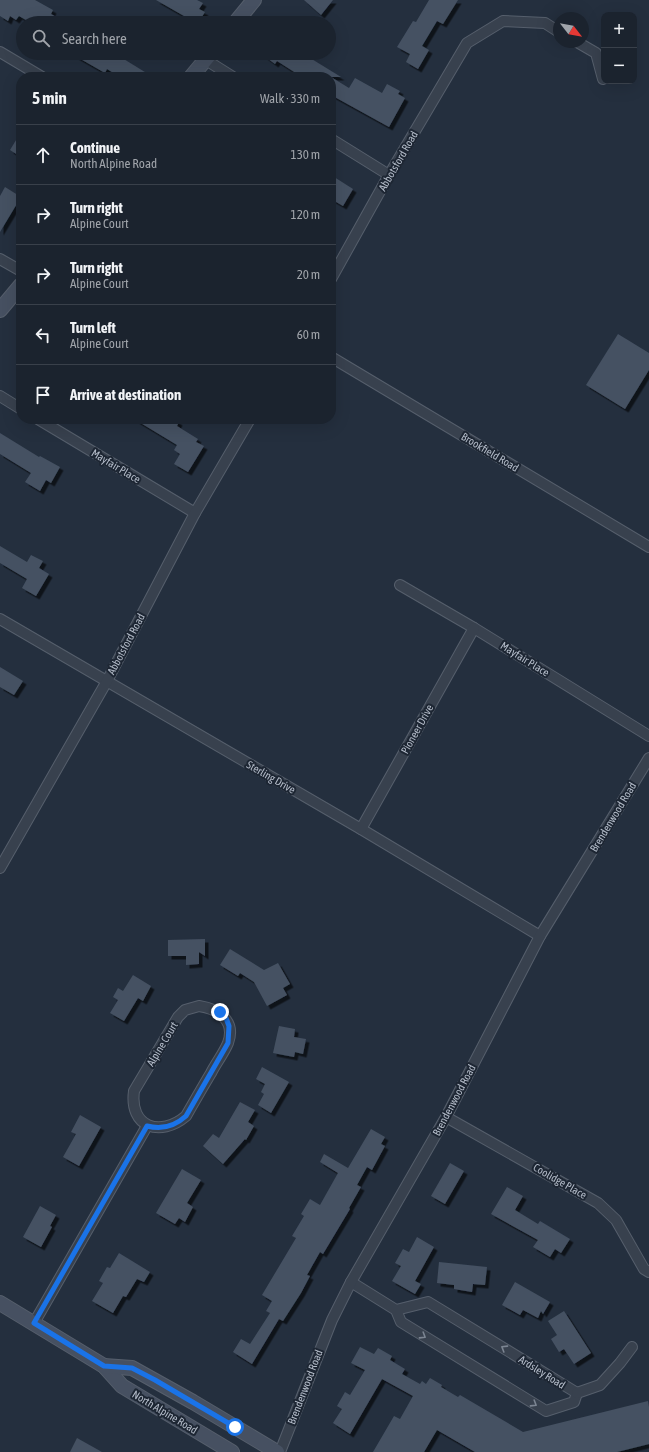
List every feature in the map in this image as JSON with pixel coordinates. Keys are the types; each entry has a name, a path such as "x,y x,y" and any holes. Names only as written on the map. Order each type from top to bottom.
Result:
{"main road":[{"path":"241,16 254,0"},
{"path":"195,72 205,60"},
{"path":"0,310 16,291"},
{"name":"North Alpine Road","path":"0,1303 104,1366 122,1386 232,1452"},
{"name":"North Alpine Road","path":"104,1366 132,1368 277,1452"}],"street":[{"name":"Abbotsford Road","path":"336,270 389,175 467,44 503,21 545,23 553,28"},
{"path":"587,48 596,53 601,72"},
{"path":"0,52 34,72"},
{"path":"213,60 227,72"},
{"path":"336,142 389,175"},
{"path":"0,259 16,269"},
{"name":"Brookfield Road","path":"336,359 649,547"},
{"path":"0,396 16,406"},
{"name":"Mayfair Place","path":"46,424 195,513"},
{"name":"Abbotsford Road","path":"0,868 4,851 107,681 195,513 247,424"},
{"name":"Mayfair Place","path":"400,585 474,628 649,736"},
{"name":"Sterling Drive","path":"0,619 361,829 540,936"},
{"name":"Pioneer Drive","path":"361,829 474,628"},
{"name":"Brendenwood Road","path":"280,1452 332,1320 351,1282 446,1117 540,936 649,758"},
{"name":"Alpine Court","path":"199,1006 220,1012 226,1018 229,1026 228,1043 186,1116 171,1126 154,1128 147,1126 136,1115 133,1099 134,1091 178,1017 185,1010 199,1006"},
{"name":"Coolidge Place","path":"446,1117 598,1203 616,1220 644,1269 649,1272"},
{"path":"34,1323 147,1126"},
{"name":"Ardsley Road","path":"351,1282 396,1310 401,1322 546,1411 574,1402 577,1393 428,1302 396,1310"},
{"path":"577,1393 600,1385 632,1347"}],"building":[{"path":"0,0 35,0 53,10 51,14 55,16 16,16 16,20 10,16 8,21 0,16"},
{"path":"156,0 197,0 203,3 199,9 205,12 202,16 184,16"},
{"path":"304,0 333,0 321,15"},
{"path":"429,0 458,0 443,24 437,21 422,46 429,50 418,69 406,62 410,54 397,47 413,21 416,22"},
{"path":"82,60 125,60 145,72 112,72 107,69 106,72"},
{"path":"270,60 313,60 333,72 294,72 277,61 275,64"},
{"path":"355,78 382,93 387,84 400,91 398,94 405,98 389,127 336,98 336,80 349,88"},
{"path":"16,140 16,154 10,150"},
{"path":"336,178 353,189 343,206 336,202"},
{"path":"5,187 16,194 16,205 0,232 0,196"},
{"path":"618,334 649,353 649,370 625,409 586,385"},
{"path":"142,424 178,424 177,426 198,439 196,442 204,446 188,472 174,464 180,454 174,450 177,445"},
{"path":"0,433 39,457 40,456 60,467 51,483 46,480 40,491 25,482 31,473 0,454"},
{"path":"0,546 27,562 31,555 43,561 39,568 49,574 36,596 22,588 27,579 0,563"},
{"path":"0,667 23,681 14,695 0,687"},
{"path":"205,939 205,956 199,952 199,964 186,965 186,956 168,956 168,940"},
{"path":"230,949 264,970 278,963 290,984 283,988 287,995 267,1006 254,982 240,973 238,976 220,965"},
{"path":"133,975 151,986 143,1001 138,998 124,1021 110,1013 118,1000 113,997 118,988 123,991"},
{"path":"279,1026 295,1029 294,1037 306,1039 303,1054 295,1052 294,1057 273,1053"},
{"path":"262,1067 289,1082 271,1113 258,1105 264,1094 261,1092 265,1084 256,1079"},
{"path":"240,1102 255,1110 248,1122 254,1126 246,1140 245,1139 223,1164 203,1146 213,1134 219,1138"},
{"path":"80,1115 101,1127 79,1166 63,1157 76,1134 71,1132"},
{"path":"371,1129 385,1137 381,1144 385,1146 372,1170 367,1167 357,1185 361,1187 349,1208 350,1209 323,1254 320,1252 307,1275 310,1276 301,1293 283,1321 279,1319 252,1364 233,1352 241,1339 250,1344 270,1313 266,1311 272,1301 262,1295 296,1238 292,1236 304,1216 301,1214 310,1199 320,1205 338,1173 320,1162 324,1154 348,1168"},
{"path":"450,1163 464,1171 445,1204 431,1196"},
{"path":"182,1169 201,1180 187,1203 193,1207 185,1222 179,1218 175,1224 156,1213"},
{"path":"507,1187 523,1196 515,1210 538,1224 540,1221 570,1239 561,1253 555,1249 550,1257 533,1247 538,1240 491,1214"},
{"path":"40,1206 56,1215 50,1226 52,1227 41,1247 23,1237"},
{"path":"417,1237 434,1247 415,1281 421,1284 415,1294 392,1281 401,1266 395,1263 403,1249 409,1252"},
{"path":"119,1253 150,1272 144,1282 137,1279 126,1297 123,1296 113,1313 92,1301 103,1283 99,1281 107,1267 110,1268"},
{"path":"439,1262 487,1267 485,1285 473,1284 472,1292 454,1289 454,1285 437,1283"},
{"path":"515,1282 550,1302 543,1314 541,1311 538,1318 523,1310 520,1315 502,1305"},
{"path":"564,1311 591,1353 574,1364 564,1349 559,1352 551,1339 557,1335 548,1321"},
{"path":"360,1347 374,1354 378,1348 392,1356 390,1360 405,1369 402,1374 420,1384 422,1381 426,1384 430,1378 442,1385 441,1387 458,1397 460,1395 523,1432 648,1401 649,1444 617,1452 475,1452 437,1430 424,1452 373,1452 394,1416 400,1419 413,1396 382,1379 350,1434 333,1423 342,1409 337,1406 345,1392 350,1395 365,1370 351,1363"},
{"path":"77,1438 102,1452 70,1452"}],"route":[{"path":"220,1012 226,1018 229,1026 230,1034 228,1043 186,1116 171,1126 154,1128 147,1126 34,1323 104,1366 132,1368 235,1427"}]}
